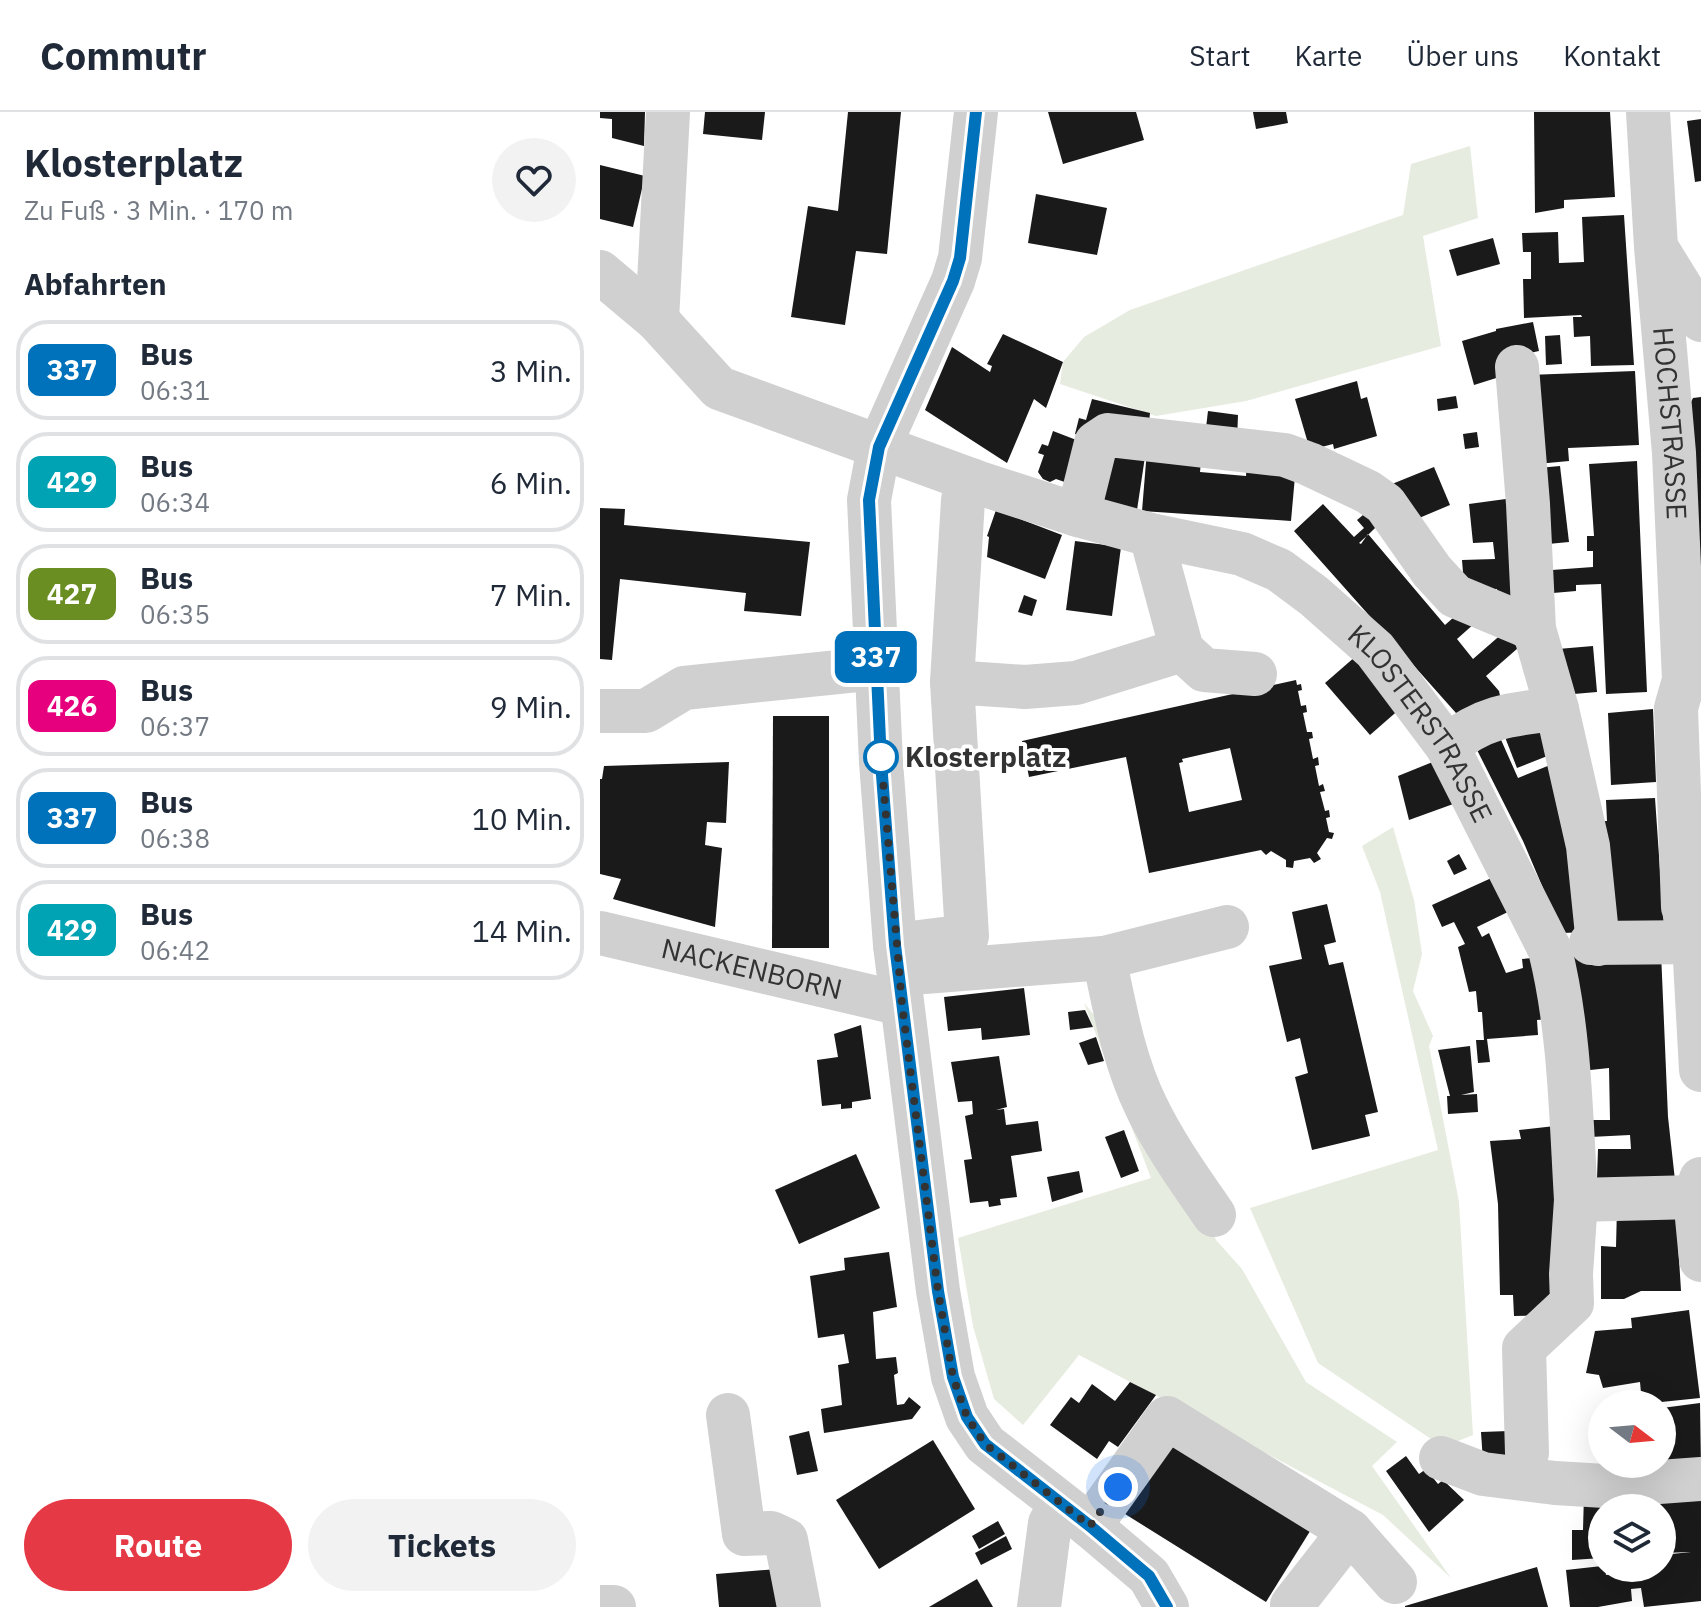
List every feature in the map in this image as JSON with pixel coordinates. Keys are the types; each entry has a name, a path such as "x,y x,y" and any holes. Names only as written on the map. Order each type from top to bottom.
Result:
{"street":[{"path":"657,320 668,112"},
{"path":"976,112 960,258 953,281 879,447 869,500 877,668 899,974 938,1291 953,1377 967,1417 985,1444 1149,1576 1167,1607"},
{"name":"HOCHSTRASSE","path":"1654,114 1656,247 1684,371 1674,453 1684,680 1688,707 1683,907 1698,942 1701,1070"},
{"path":"1656,247 1701,320"},
{"name":"KLOSTERSTRASSE","path":"600,272 657,320 719,388 1078,515 1151,535 1242,554 1279,570 1314,596 1375,650 1447,746 1550,950 1557,976 1576,1200 1572,1303 1524,1348 1527,1453"},
{"path":"1517,367 1534,629 1557,709 1588,846 1595,944 1698,942"},
{"path":"1078,515 1096,443 1108,435 1285,455 1368,492 1385,504 1432,571 1455,596 1534,629"},
{"path":"899,974 967,936 952,682 963,500 975,481"},
{"path":"1151,535 1182,650 1204,670 1255,674"},
{"path":"952,682 1025,687 1076,683 1182,650"},
{"path":"600,711 646,711 684,688 877,668"},
{"path":"1447,746 1468,729 1505,714 1557,709"},
{"path":"899,974 1104,958 1227,927"},
{"name":"NACKENBORN","path":"600,933 899,974"},
{"path":"1104,958 1122,1044 1145,1105 1214,1215"},
{"path":"1576,1200 1698,1188 1701,1260"},
{"path":"728,1415 744,1534 771,1533 786,1540 799,1607"},
{"path":"1039,1607 1050,1523 1076,1515 1167,1418 1350,1531 1395,1582"},
{"path":"1441,1458 1483,1474 1555,1483 1605,1486 1701,1479"},
{"path":"1292,1605 1350,1531"},
{"path":"600,1607 614,1607"}],"shaded area":[{"path":"1470,146 1478,218 1423,236 1441,346 1246,401 1156,416 1060,384 1063,362 1084,337 1130,310 1403,215 1411,164"},
{"path":"1393,827 1414,900 1422,954 1413,991 1433,1036 1429,1046 1459,1202 1473,1435 1443,1447 1318,1363 1250,1208 1438,1150 1380,892 1362,846"},
{"path":"1084,1003 1113,1038 1187,1167 1216,1240 1242,1269 1306,1382 1397,1442 1372,1466 1451,1578 1383,1515 1079,1355 1023,1425 994,1399 973,1326 958,1238 1151,1178"}],"building":[{"path":"600,112 645,112 644,146 612,138 612,119 600,118"},
{"path":"705,112 765,112 762,140 703,134"},
{"path":"848,112 901,112 887,254 856,251 845,325 791,317 808,206 838,211"},
{"path":"1048,112 1136,112 1144,140 1063,164"},
{"path":"1253,112 1286,112 1288,123 1256,129"},
{"path":"1534,112 1610,112 1615,197 1564,200 1564,208 1535,213"},
{"path":"1701,119 1701,181 1695,182 1687,121"},
{"path":"600,165 645,176 633,227 600,219"},
{"path":"1036,194 1107,208 1097,255 1028,243"},
{"path":"1624,215 1634,365 1591,366 1590,336 1574,337 1573,317 1581,315 1524,318 1523,279 1531,279 1531,252 1523,252 1522,233 1558,232 1559,263 1584,262 1582,217"},
{"path":"1493,238 1500,264 1457,276 1449,250"},
{"path":"1533,322 1539,351 1511,357 1509,374 1474,385 1462,341 1496,329"},
{"path":"1003,334 1063,362 1046,408 1034,399 1007,463 925,410 952,347 990,372 992,366 987,364"},
{"path":"1560,335 1562,364 1546,365 1545,336"},
{"path":"1635,371 1639,445 1568,448 1569,461 1537,464 1528,375"},
{"path":"1357,381 1361,399 1367,397 1377,436 1334,449 1333,444 1310,450 1295,399"},
{"path":"1456,396 1458,408 1438,411 1437,399"},
{"path":"1701,397 1701,611 1690,404 1693,398"},
{"path":"1092,399 1150,413 1148,432 1076,486 1056,479 1050,482 1043,479 1038,472 1044,455 1038,453 1042,444 1048,446 1053,431 1079,441 1081,436 1075,434 1079,418 1086,420"},
{"path":"1208,411 1238,415 1237,441 1205,436"},
{"path":"1477,432 1479,447 1465,449 1463,434"},
{"path":"1102,444 1146,450 1137,510 1093,503"},
{"path":"1147,450 1202,451 1200,472 1246,476 1247,461 1296,465 1291,521 1142,511"},
{"path":"1637,461 1647,692 1606,694 1601,584 1576,585 1576,591 1553,593 1552,570 1593,567 1593,551 1587,551 1587,536 1594,536 1589,464"},
{"path":"1560,466 1569,542 1548,544 1538,468"},
{"path":"1434,467 1450,505 1412,521 1392,484"},
{"path":"1513,498 1523,598 1498,600 1497,589 1484,590 1464,585 1462,560 1495,559 1493,542 1473,543 1469,504"},
{"path":"1323,504 1354,537 1364,528 1357,520 1375,505 1386,517 1368,534 1445,625 1463,609 1475,623 1457,639 1473,659 1504,632 1518,648 1486,676 1499,691 1502,705 1456,713 1294,531"},
{"path":"600,508 625,509 624,525 810,542 801,616 744,611 746,593 620,579 612,660 600,659"},
{"path":"996,510 1062,535 1045,579 987,557 987,536"},
{"path":"1075,541 1121,547 1112,616 1066,610"},
{"path":"1024,595 1037,600 1032,616 1018,612"},
{"path":"1593,646 1597,692 1562,695 1558,649"},
{"path":"1356,656 1402,707 1370,735 1325,683"},
{"path":"1296,680 1297,685 1301,684 1302,690 1298,691 1301,706 1306,705 1307,712 1303,713 1307,732 1312,732 1313,738 1309,739 1313,759 1318,757 1319,765 1315,766 1319,786 1323,784 1325,791 1320,792 1325,811 1329,810 1330,817 1326,818 1329,832 1334,833 1317,853 1321,859 1314,863 1310,858 1294,861 1293,868 1286,867 1286,860 1271,851 1266,855 1261,850 1149,873 1126,757 1029,777 1022,741","holes":["1230,748 1242,800 1189,812 1179,763 1183,762 1182,759"]},
{"path":"1653,709 1656,782 1611,785 1608,713"},
{"path":"773,716 829,716 829,948 772,948"},
{"path":"1536,719 1560,751 1517,768 1503,732"},
{"path":"1498,733 1518,778 1560,761 1588,932 1562,933 1523,841 1475,746"},
{"path":"1440,759 1456,803 1409,820 1398,776"},
{"path":"729,762 726,823 707,822 705,845 722,848 715,927 613,899 621,879 600,874 600,779 604,766"},
{"path":"1655,798 1664,928 1616,930 1603,821 1607,821 1606,800"},
{"path":"1459,854 1467,869 1454,875 1447,861"},
{"path":"1498,875 1514,909 1477,927 1482,937 1489,933 1506,973 1523,968 1522,959 1544,957 1549,1019 1537,1020 1538,1035 1487,1039 1490,1062 1478,1063 1476,1040 1484,1040 1482,1012 1478,1012 1476,991 1469,992 1458,947 1465,944 1454,922 1442,927 1432,905"},
{"path":"1327,904 1336,942 1324,945 1329,965 1343,962 1378,1112 1365,1115 1370,1136 1312,1150 1295,1077 1308,1073 1300,1038 1287,1042 1269,966 1302,959 1292,912"},
{"path":"1661,952 1668,1117 1675,1180 1597,1179 1598,1149 1631,1149 1630,1135 1590,1137 1589,1120 1610,1120 1609,1068 1581,1071 1574,957"},
{"path":"1024,988 1030,1035 982,1040 981,1028 948,1031 944,997"},
{"path":"1085,1010 1093,1027 1070,1030 1068,1012"},
{"path":"861,1025 871,1099 852,1102 852,1108 841,1109 841,1104 822,1106 817,1060 838,1057 834,1034"},
{"path":"1096,1037 1104,1061 1088,1065 1079,1043"},
{"path":"1470,1046 1474,1092 1461,1095 1477,1094 1478,1112 1448,1114 1447,1096 1450,1096 1438,1050"},
{"path":"999,1056 1007,1107 996,1110 1004,1109 1006,1125 1038,1121 1042,1151 1011,1156 1017,1197 1000,1199 1001,1205 989,1207 988,1201 970,1203 964,1160 972,1159 965,1116 973,1114 972,1101 958,1102 951,1062"},
{"path":"1555,1126 1562,1294 1549,1294 1549,1315 1514,1316 1513,1295 1500,1295 1498,1204 1490,1141 1521,1139 1519,1130"},
{"path":"1124,1130 1139,1171 1121,1178 1105,1137"},
{"path":"856,1154 880,1208 799,1244 775,1190"},
{"path":"1079,1171 1083,1192 1052,1202 1047,1177"},
{"path":"1617,1207 1676,1210 1681,1291 1641,1291 1624,1299 1601,1299 1601,1246 1616,1247"},
{"path":"889,1252 897,1307 873,1312 876,1359 896,1357 897,1405 904,1404 909,1397 921,1407 912,1419 824,1433 821,1409 842,1405 838,1365 849,1363 844,1334 818,1338 810,1276 845,1270 844,1258"},
{"path":"1689,1310 1700,1398 1676,1400 1676,1390 1641,1390 1640,1382 1603,1388 1599,1375 1586,1373 1595,1331 1632,1328 1631,1318"},
{"path":"1130,1382 1156,1395 1118,1447 1109,1441 1097,1459 1050,1425 1071,1397 1079,1403 1092,1384 1115,1401"},
{"path":"1700,1403 1701,1466 1676,1469 1676,1406"},
{"path":"809,1431 818,1471 797,1475 789,1436"},
{"path":"1509,1431 1510,1460 1483,1462 1481,1432"},
{"path":"1164,1435 1312,1528 1266,1602 1117,1509"},
{"path":"933,1440 975,1509 879,1569 836,1500"},
{"path":"1406,1456 1419,1474 1426,1469 1438,1484 1443,1480 1464,1500 1429,1532 1386,1471"},
{"path":"1701,1487 1701,1601 1644,1607 1641,1588 1631,1589 1632,1601 1598,1607 1570,1607 1566,1570 1588,1568 1588,1582 1676,1582 1676,1554 1691,1552 1676,1553 1676,1494 1657,1492"},
{"path":"1621,1493 1588,1494 1588,1559 1572,1560 1572,1530 1583,1530 1584,1494"},
{"path":"998,1521 1005,1534 979,1549 972,1536"},
{"path":"1006,1536 1012,1549 981,1565 975,1553"},
{"path":"1537,1567 1548,1607 1405,1607 1405,1606"},
{"path":"777,1569 782,1607 719,1607 716,1574"},
{"path":"977,1579 993,1607 929,1607"}],"bus line":[{"name":"337","path":"976,112 960,258 953,281 879,447 869,500 881,762 895,945 938,1291 953,1377 967,1417 985,1444 1149,1576 1167,1607"}],"place":[{"name":"Klosterplatz","path":"881,757"}],"route":[{"path":"881,757 895,945 938,1291 953,1377 967,1417 985,1444 1090,1526 1118,1487"}]}
